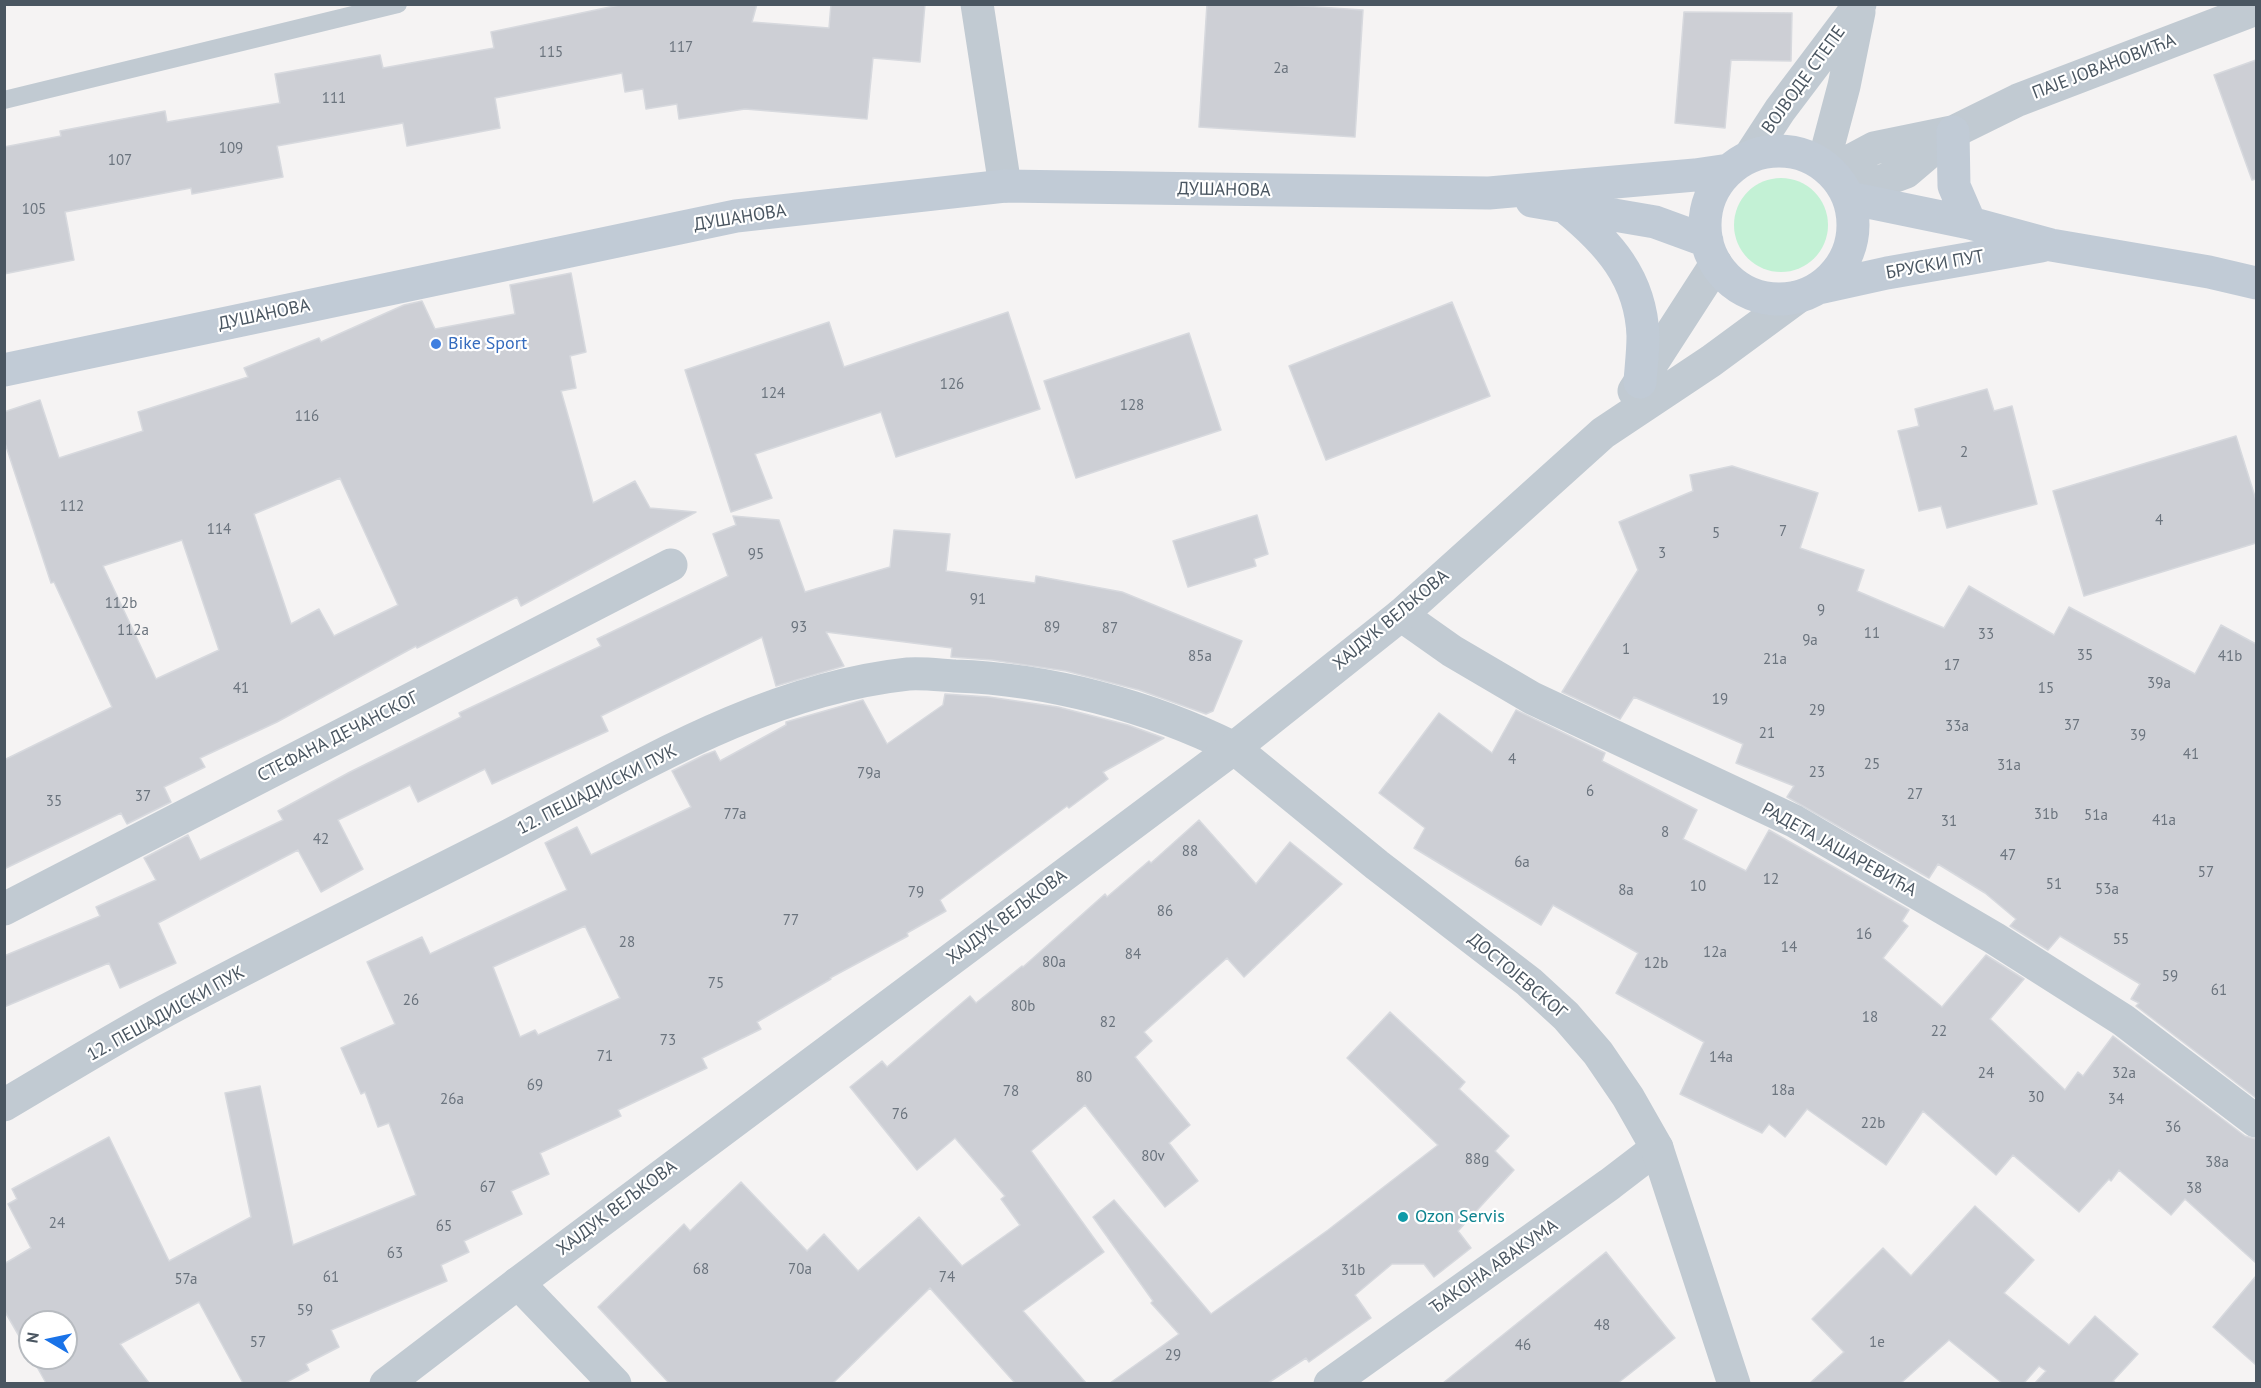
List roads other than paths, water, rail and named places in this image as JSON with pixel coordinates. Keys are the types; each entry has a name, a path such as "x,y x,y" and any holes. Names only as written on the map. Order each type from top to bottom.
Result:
{"main road":[{"path":"1953,132 1954,186 1971,223"},
{"path":"1775,150 1801,153 1837,180 1854,223 1850,248 1838,271 1808,293 1770,298 1743,290 1728,279 1711,253 1705,222 1716,185 1739,163 1775,150"},
{"name":"ДУШАНОВА","path":"4,370 736,216 1005,186 1489,193 1695,175 1739,163"},
{"name":"БРУСКИ ПУТ","path":"1837,180 1971,223 2051,244 2209,272 2256,283"},
{"name":"ДУШАНОВА","path":"1489,193 1655,222 1711,253"},
{"path":"1564,206 1596,232 1620,262 1637,298 1643,335 1640,382"},
{"name":"БРУСКИ ПУТ","path":"1808,293 1887,273 2051,244"}],"street":[{"path":"977,4 1005,186"},
{"name":"ВОЈВОДЕ СТЕПЕ","path":"1739,163 1860,4"},
{"name":"ВОЈВОДЕ СТЕПЕ","path":"1837,180 1844,86 1860,4"},
{"name":"ПАЈЕ ЈОВАНОВИЋА","path":"1837,180 1874,148 1953,132 2018,100 2254,8"},
{"path":"1609,428 1640,382 1711,253"},
{"path":"1609,428 1711,362 1808,293"},
{"name":"ХАЈДУК ВЕЉКОВА","path":"386,1383 1233,748 1401,615 1609,428"},
{"name":"СТЕФАНА ДЕЧАНСКОГ","path":"4,909 671,565"},
{"name":"РАДЕТА ЈАШАРЕВИЋА","path":"1401,615 1452,651 1532,698 1794,821 1994,938 2123,1020 2256,1121"},
{"name":"12. ПЕШАДИЈСКИ ПУК","path":"4,1105 155,1017 516,832 645,761 750,716 831,688 910,674 981,676 1059,689 1148,711 1202,732 1233,748"},
{"name":"ДОСТОЈЕВСКОГ","path":"1233,748 1377,865 1529,982 1566,1016 1598,1053 1629,1097 1657,1148 1734,1383"},
{"name":"ЂАКОНА АВАКУМА","path":"1330,1383 1610,1184 1657,1148"},
{"path":"518,1282 615,1383"}],"lane":[{"path":"4,100 398,4"}],"place":[{"name":"Bike Sport","path":"436,344"},
{"name":"Ozon Servis","path":"1403,1217"}]}
